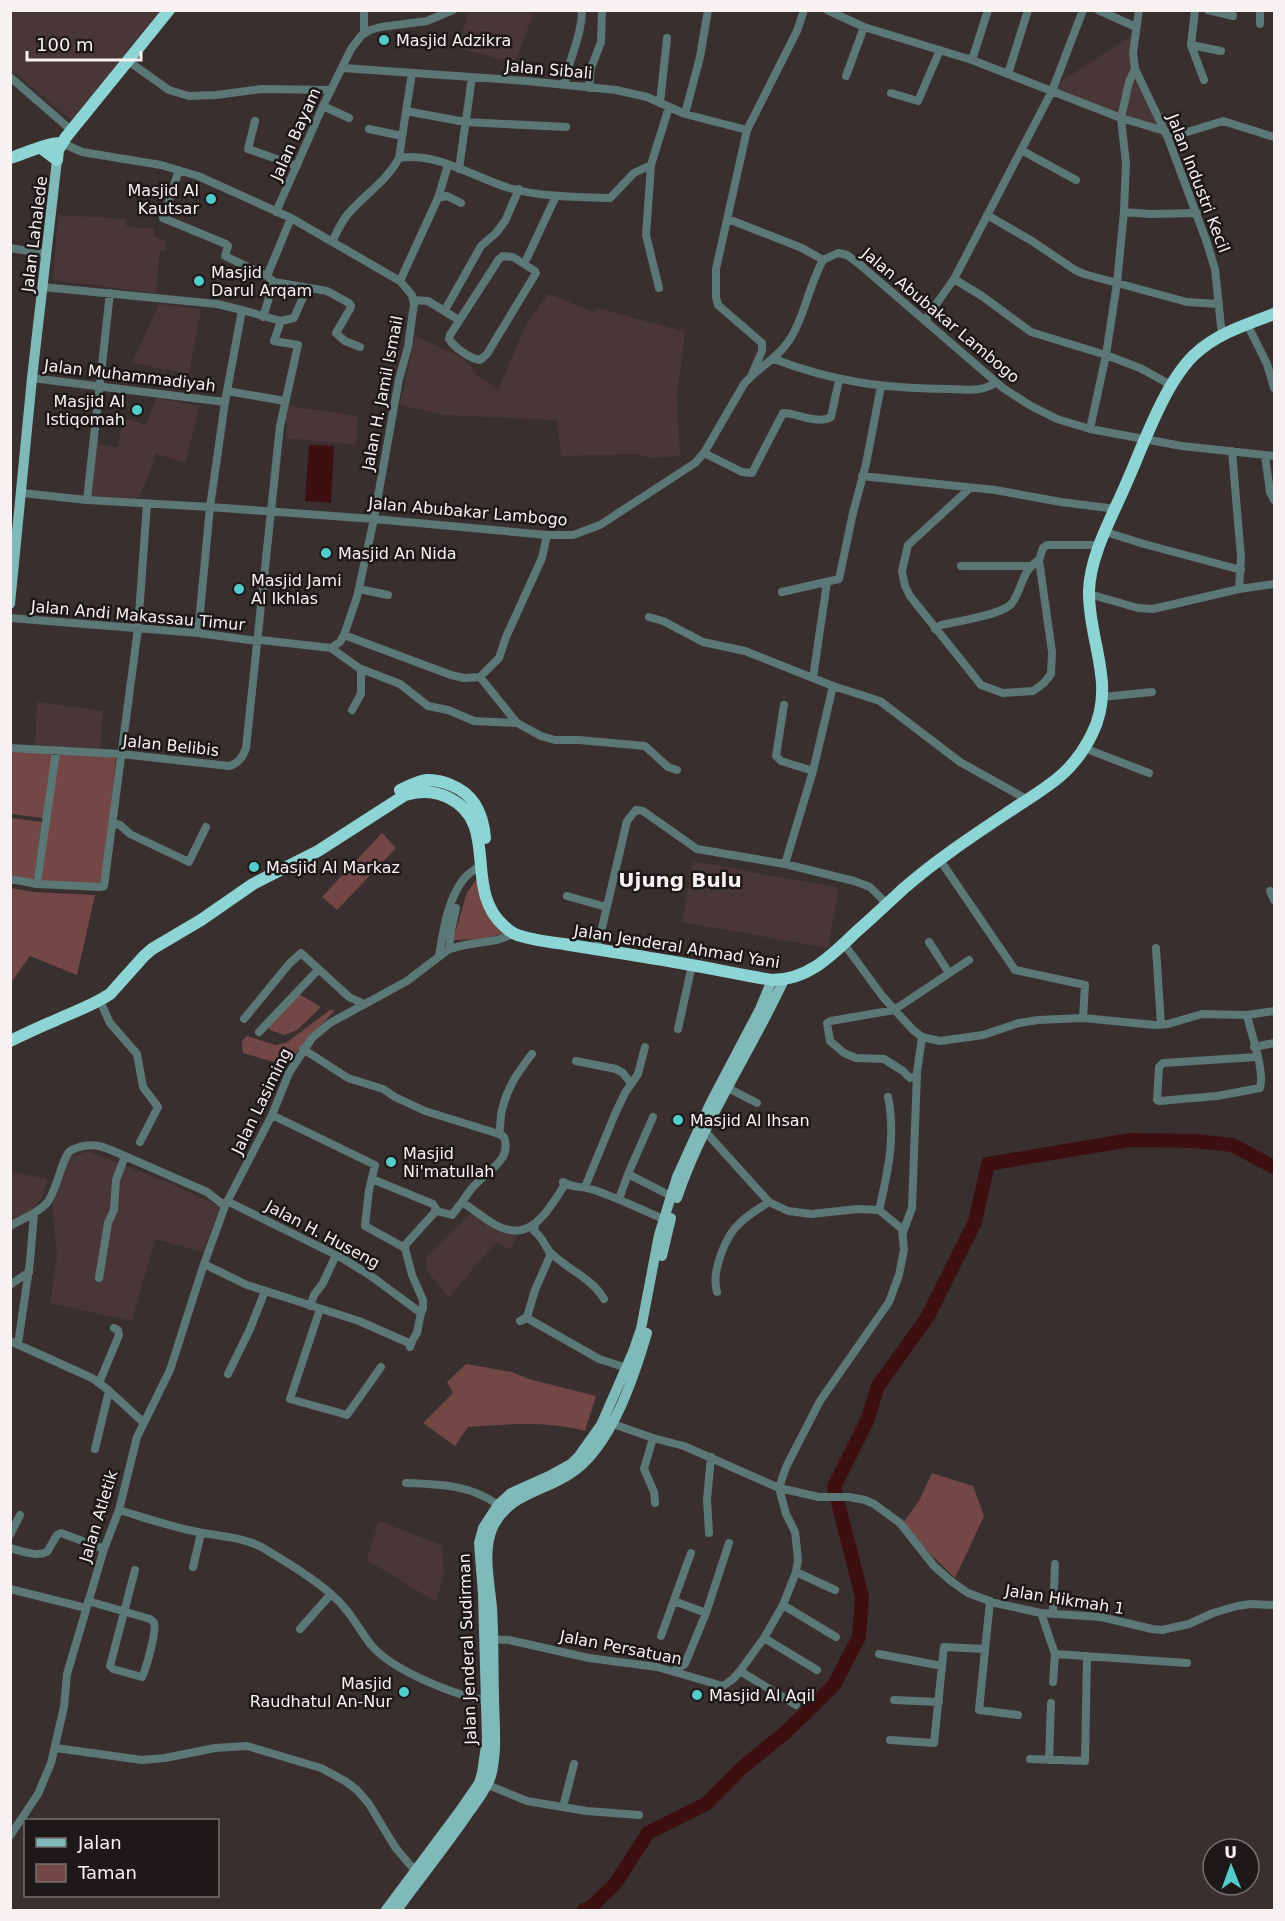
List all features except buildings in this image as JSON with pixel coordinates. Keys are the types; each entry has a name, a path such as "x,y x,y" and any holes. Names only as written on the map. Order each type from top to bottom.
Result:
{"highway":[{"path":"57,160 58,150 71,130 169,10"},
{"path":"10,158 50,143 62,143"},
{"path":"41,148 57,160"},
{"name":"Jalan Jenderal Ahmad Yani","path":"514,934 548,942 778,980 801,975 823,963 887,904 940,860 1063,776 1084,748 1096,724 1103,697 1102,673 1089,594 1091,571 1146,438 1172,385 1182,368 1194,355 1222,336 1275,314"},
{"path":"10,1041 100,1001 110,994 152,949 201,920 253,884 318,851 405,795 420,791 436,792 461,804 470,813 476,826 485,898 502,924 514,934"}],"main road":[{"name":"Jalan Lahalede","path":"10,604 17,492 33,378 57,160"},
{"name":"Jalan Jenderal Sudirman","path":"703,1128 728,1088 778,980"},
{"name":"Jalan Jenderal Sudirman","path":"488,1639 479,1543 483,1528 498,1505 511,1493 571,1464 601,1425 631,1369 663,1220 671,1196 760,1009 778,980"},
{"name":"Jalan Jenderal Sudirman","path":"392,1909 463,1821 488,1785 494,1760 488,1639 488,1540 494,1527 509,1507 523,1496 569,1475 578,1468 597,1447 612,1424 649,1325 682,1175"},
{"name":"Jalan Jenderal Sudirman","path":"392,1909 479,1784 485,1758 490,1701"}],"street":[{"path":"364,10 364,33 381,27 427,21 453,10"},
{"path":"565,85 566,72 580,29 582,10"},
{"path":"589,88 591,68 601,42 602,10"},
{"path":"685,114 700,57 708,10"},
{"path":"752,375 762,351 762,344 718,306 716,269 747,130 797,31 804,10"},
{"path":"827,10 864,27 972,60 1167,134 1223,121 1275,137"},
{"path":"972,60 988,10"},
{"path":"1008,74 1028,10"},
{"path":"925,320 954,279 1052,91 1083,10"},
{"path":"1098,10 1136,27"},
{"name":"Jalan Industri Kecil","path":"1139,10 1133,52 1135,69 1167,134 1213,260 1222,336"},
{"path":"1195,10 1191,45 1204,80"},
{"path":"1208,10 1233,16"},
{"path":"1260,10 1260,24"},
{"path":"846,76 864,27"},
{"name":"Jalan Bayam","path":"276,212 351,49 364,33"},
{"path":"660,103 667,38"},
{"path":"1191,45 1221,51"},
{"path":"891,93 918,101 940,50"},
{"path":"128,61 169,90 189,96 216,95 261,88 331,90"},
{"name":"Jalan Sibali","path":"343,68 565,85 632,93 685,114 747,130"},
{"path":"1090,429 1106,355 1117,283 1126,163 1121,118 1129,82 1135,69"},
{"path":"332,242 347,215 387,175 399,158 412,73"},
{"path":"10,77 71,130"},
{"path":"459,169 472,77"},
{"path":"323,106 349,118"},
{"path":"659,288 646,235 651,165 669,107"},
{"path":"406,111 465,122 566,128"},
{"path":"255,122 248,149 297,166"},
{"path":"369,129 402,136"},
{"name":"Jalan H. Jamil Ismail","path":"62,143 82,152 138,160 179,170 206,180 291,218 400,281 412,295 412,322 393,406 374,519 359,589 344,635 340,642 331,648"},
{"path":"1021,150 1076,180"},
{"path":"399,158 411,156 434,159 510,188 556,196 610,198 634,173 651,165"},
{"path":"400,281 438,198 448,165"},
{"path":"179,170 163,218 226,244 228,246 225,256 270,279 327,291 349,303 351,306 336,333 345,341 360,347"},
{"path":"445,310 481,246 496,233 505,221 519,189"},
{"path":"438,198 447,196 461,203"},
{"path":"527,258 556,196"},
{"path":"1124,212 1197,213"},
{"path":"987,215 1032,241 1078,272 1186,302 1219,304"},
{"path":"263,316 270,279 291,218"},
{"path":"728,219 802,248 823,260"},
{"path":"10,248 47,254"},
{"name":"Jalan Abubakar Lambogo","path":"17,492 87,500 374,519 547,535 573,535 600,525 683,472 704,453 744,384 774,359 792,335 823,260 833,253 847,255 1003,388 1058,419 1090,429 1182,446 1270,456"},
{"path":"503,256 513,257 535,271 534,278 487,354 480,360 450,342 450,335 459,320 503,256"},
{"path":"954,279 982,296 1031,332 1106,355 1140,368 1172,385"},
{"path":"43,287 217,304 281,321 294,318 307,288"},
{"path":"87,500 110,293"},
{"path":"413,300 428,301 459,320"},
{"path":"199,631 210,507 225,402 242,310"},
{"name":"Jalan Belibis","path":"10,748 121,754 229,766 239,761 244,755 280,426 298,345 274,341 281,321"},
{"path":"1247,324 1267,364 1275,388"},
{"path":"774,359 838,380 881,386 974,389 990,387 996,382"},
{"name":"Jalan Muhammadiyah","path":"33,378 225,402"},
{"path":"704,453 742,472 752,473 783,413 819,420 831,417 838,380"},
{"path":"782,592 839,579 881,386"},
{"path":"227,391 285,401"},
{"path":"1232,451 1241,557 1239,589"},
{"path":"1270,456 1270,492 1275,500"},
{"path":"862,476 970,488 1116,509"},
{"path":"970,488 908,545 902,572 910,596 981,686 1003,693 1033,691 1044,683 1051,674 1052,652 1038,560 1043,548 1047,545 1100,545"},
{"path":"10,879 37,884 104,886 138,625 147,504"},
{"path":"1106,532 1241,570"},
{"path":"344,635 452,675 464,678 480,677 499,658 542,558 547,535"},
{"path":"935,629 942,624 1003,611 1012,605 1029,566 1038,560"},
{"path":"961,566 1029,566"},
{"path":"813,678 828,582"},
{"path":"1089,594 1144,609 1153,609 1239,589 1275,584"},
{"path":"359,589 388,595"},
{"name":"Jalan Andi Makassau Timur","path":"10,616 138,625 258,640"},
{"path":"649,617 663,621 703,642 745,651 833,686 880,701 960,762 1028,800"},
{"path":"258,640 331,648 361,670 400,684 428,706 448,710 474,721 517,723"},
{"path":"352,711 361,694 361,670"},
{"path":"480,677 517,723 542,736 555,740 645,746 668,767 677,770"},
{"path":"785,864 813,771 833,686"},
{"path":"1103,697 1152,692"},
{"path":"784,705 776,756 781,761 813,771"},
{"path":"1084,748 1149,772"},
{"path":"37,884 56,752"},
{"path":"597,949 627,821 636,810 643,811 698,849 785,864 854,881 870,887 887,904"},
{"path":"112,824 120,825 130,834 189,862 206,827"},
{"path":"940,860 1015,970 1085,985 1083,1018"},
{"path":"449,949 454,915 460,898 481,864"},
{"path":"439,956 444,928 455,895 465,878 481,864"},
{"path":"567,896 606,907"},
{"name":"Jalan Lasiming","path":"226,1204 272,1115 289,1073 312,1038 330,1023 407,981 449,949 497,940 514,934"},
{"path":"929,942 950,973"},
{"path":"844,944 894,1010 913,1030 922,1037 946,1041 983,1035 1019,1023 1038,1020 1083,1018 1161,1025 1202,1014 1247,1015 1272,1010"},
{"path":"1156,948 1161,1025"},
{"path":"244,1019 298,955 303,953 318,970 349,996 364,1004"},
{"path":"917,1076 910,1078 884,1059 852,1057 844,1053 829,1037 827,1023 894,1010 969,960"},
{"path":"678,1029 692,965"},
{"path":"259,1032 318,970"},
{"path":"100,1001 110,1023 137,1054 143,1087 158,1107 140,1142"},
{"path":"1247,1015 1257,1057 1261,1084 1257,1090 1217,1096 1157,1100 1159,1067 1163,1063 1257,1057"},
{"path":"903,1232 912,1208 917,1076 922,1037"},
{"path":"1254,1047 1275,1043"},
{"path":"585,1187 615,1114 638,1074 645,1047"},
{"path":"303,1049 348,1078 383,1089 425,1111 504,1137 506,1146 503,1157 478,1182 452,1215 440,1211 434,1213"},
{"path":"499,1134 506,1094 516,1074 532,1054"},
{"path":"576,1061 615,1069 623,1073 631,1084"},
{"path":"728,1088 757,1103"},
{"path":"879,1210 890,1158 892,1124 888,1097"},
{"path":"272,1115 375,1166 366,1228 405,1248"},
{"path":"619,1199 653,1117"},
{"path":"612,1424 684,1446 779,1488 786,1467 814,1410 888,1302 899,1275 904,1250 903,1232 900,1226 879,1210 858,1209 811,1214 788,1211 769,1202 703,1128"},
{"path":"10,1226 34,1213 47,1202 52,1195 65,1157 71,1150 95,1144 207,1192 231,1192"},
{"path":"99,1278 108,1223 114,1210 116,1180 125,1156"},
{"path":"628,1174 671,1196"},
{"path":"372,1179 433,1204 436,1209 434,1213"},
{"path":"462,1202 500,1227 527,1230 535,1225 564,1186 563,1182 571,1187 585,1187 619,1199 663,1220"},
{"name":"Jalan H. Huseng","path":"207,1192 226,1204 336,1255 371,1276 421,1313 423,1300 412,1275 405,1248 434,1213"},
{"path":"717,1292 714,1284 716,1272 728,1239 742,1221 769,1202"},
{"name":"Jalan Atletik","path":"10,1836 45,1780 56,1748 64,1707 67,1674 104,1548 119,1510 133,1449 143,1422 170,1370 226,1204"},
{"path":"34,1213 29,1272 14,1343 81,1372 99,1383 143,1422"},
{"path":"535,1225 534,1231 542,1237 550,1256 538,1281 527,1317 520,1321 527,1318 599,1359 631,1369"},
{"path":"549,1252 596,1287 604,1299"},
{"path":"310,1306 336,1255"},
{"path":"204,1264 247,1285 371,1326 409,1343 410,1347 417,1333 421,1313"},
{"path":"10,1285 29,1272"},
{"path":"228,1374 265,1291"},
{"path":"320,1309 290,1399 347,1415 381,1367"},
{"path":"99,1383 119,1335 118,1330 114,1328"},
{"path":"95,1449 109,1391"},
{"path":"652,1438 644,1469 654,1492 655,1503"},
{"path":"709,1533 707,1499 711,1457"},
{"path":"406,1483 465,1489 480,1493 498,1505"},
{"name":"Jalan Hikmah 1","path":"779,1488 819,1497 849,1497 864,1500 884,1510 900,1523 934,1566 951,1581 968,1593 990,1601 1041,1613 1101,1617 1162,1630 1189,1624 1213,1613 1237,1606 1275,1605"},
{"name":"Jalan Persatuan","path":"488,1639 509,1640 589,1658 657,1667 723,1686 740,1671 764,1638 783,1605 796,1572 798,1559 795,1532 786,1514 779,1488"},
{"path":"119,1510 166,1525 242,1540 266,1549 332,1594 344,1606 372,1645 386,1659 419,1677 468,1696 490,1701"},
{"path":"10,1535 20,1515"},
{"path":"10,1548 44,1554 57,1535 61,1533 104,1548"},
{"path":"193,1567 201,1533"},
{"path":"674,1671 685,1664 706,1612 729,1543"},
{"path":"661,1636 691,1552"},
{"path":"1053,1613 1055,1564"},
{"path":"10,1589 123,1612 150,1619 154,1624 149,1654 140,1678 112,1669 110,1666 123,1612 135,1570"},
{"path":"796,1572 835,1590"},
{"path":"300,1629 332,1594"},
{"path":"674,1601 706,1612"},
{"path":"990,1601 979,1710 1018,1715"},
{"path":"783,1605 836,1637"},
{"path":"1041,1613 1055,1654 1053,1682"},
{"path":"764,1638 816,1670"},
{"path":"890,1740 934,1743 944,1647 985,1649"},
{"path":"879,1654 942,1666"},
{"path":"1055,1654 1187,1663"},
{"path":"1030,1759 1085,1761 1087,1656"},
{"path":"740,1671 796,1705"},
{"path":"894,1700 939,1702"},
{"path":"1049,1760 1051,1702"},
{"path":"56,1748 142,1760 215,1748 247,1746 321,1768 357,1790 369,1804 394,1847 411,1866 418,1869"},
{"path":"563,1807 574,1764"},
{"path":"488,1785 527,1801 639,1815"}],"shaded area":[{"path":"518,10 533,14 515,63 458,48 468,11"},
{"path":"10,11 162,11 74,122 11,70"},
{"path":"1137,32 1133,53 1169,141 1121,118 1048,90"},
{"path":"58,215 126,219 126,226 154,229 154,236 165,241 166,251 160,250 156,293 53,280"},
{"path":"548,294 594,312 598,308 685,332 677,397 680,456 651,458 636,454 561,456 557,420 445,415 400,405 415,336 463,358 478,376 498,390 525,327"},
{"path":"159,304 201,309 189,374 132,363"},
{"path":"156,398 200,406 185,463 155,453 153,465 137,501 89,497 96,444 118,447 124,418 146,425"},
{"path":"290,406 358,416 356,445 286,438 288,426 284,420"},
{"path":"309,445 334,446 331,503 305,501"},
{"path":"37,702 103,711 100,751 35,746"},
{"path":"693,861 839,888 828,948 682,922"},
{"path":"87,1151 172,1184 220,1207 203,1252 155,1239 132,1321 50,1303 57,1256 52,1202 69,1158"},
{"path":"11,1172 48,1179 41,1199 32,1209 11,1221"},
{"path":"472,1212 519,1232 510,1250 496,1242 449,1297 426,1270 426,1257"},
{"path":"379,1521 442,1545 444,1572 436,1602 367,1560"}],"green space":[{"path":"11,749 53,753 44,818 11,814"},
{"path":"58,754 116,757 103,885 38,881"},
{"path":"11,818 42,822 33,882 11,878"},
{"path":"382,833 396,848 337,910 322,897"},
{"path":"477,879 506,933 481,939 453,940 467,892"},
{"path":"11,888 33,892 95,895 77,975 30,956 11,980"},
{"path":"299,994 321,1007 297,1030 284,1035 270,1030 268,1026"},
{"path":"330,1010 335,1010 285,1065 243,1053 242,1041 247,1036 275,1045 286,1043"},
{"path":"466,1364 512,1372 529,1379 596,1396 585,1431 556,1426 512,1424 468,1427 455,1446 423,1423 453,1393 447,1382"},
{"path":"932,1473 973,1486 984,1516 955,1578 926,1550 903,1523 919,1501"}],"waterway":[{"path":"584,1910 590,1908 615,1884 648,1833 706,1804 744,1766 786,1732 834,1685 859,1637 862,1597 834,1487 867,1421 878,1386 927,1318 975,1222 988,1164 1130,1140 1195,1141 1232,1145 1274,1167"}],"place":[{"name":"Masjid Adzikra","path":"384,40"},
{"name":"Masjid Al Kautsar","path":"211,199"},
{"name":"Masjid Darul Arqam","path":"199,281"},
{"name":"Masjid Al Istiqomah","path":"137,410"},
{"name":"Masjid An Nida","path":"326,553"},
{"name":"Masjid Jami Al Ikhlas","path":"239,589"},
{"name":"Masjid Al Markaz","path":"254,867"},
{"name":"Masjid Al Ihsan","path":"678,1120"},
{"name":"Masjid Ni'matullah","path":"391,1162"},
{"name":"Masjid Raudhatul An-Nur","path":"404,1692"},
{"name":"Masjid Al Aqil","path":"697,1695"}],"district":[{"name":"Ujung Bulu","path":"680,880"}]}
